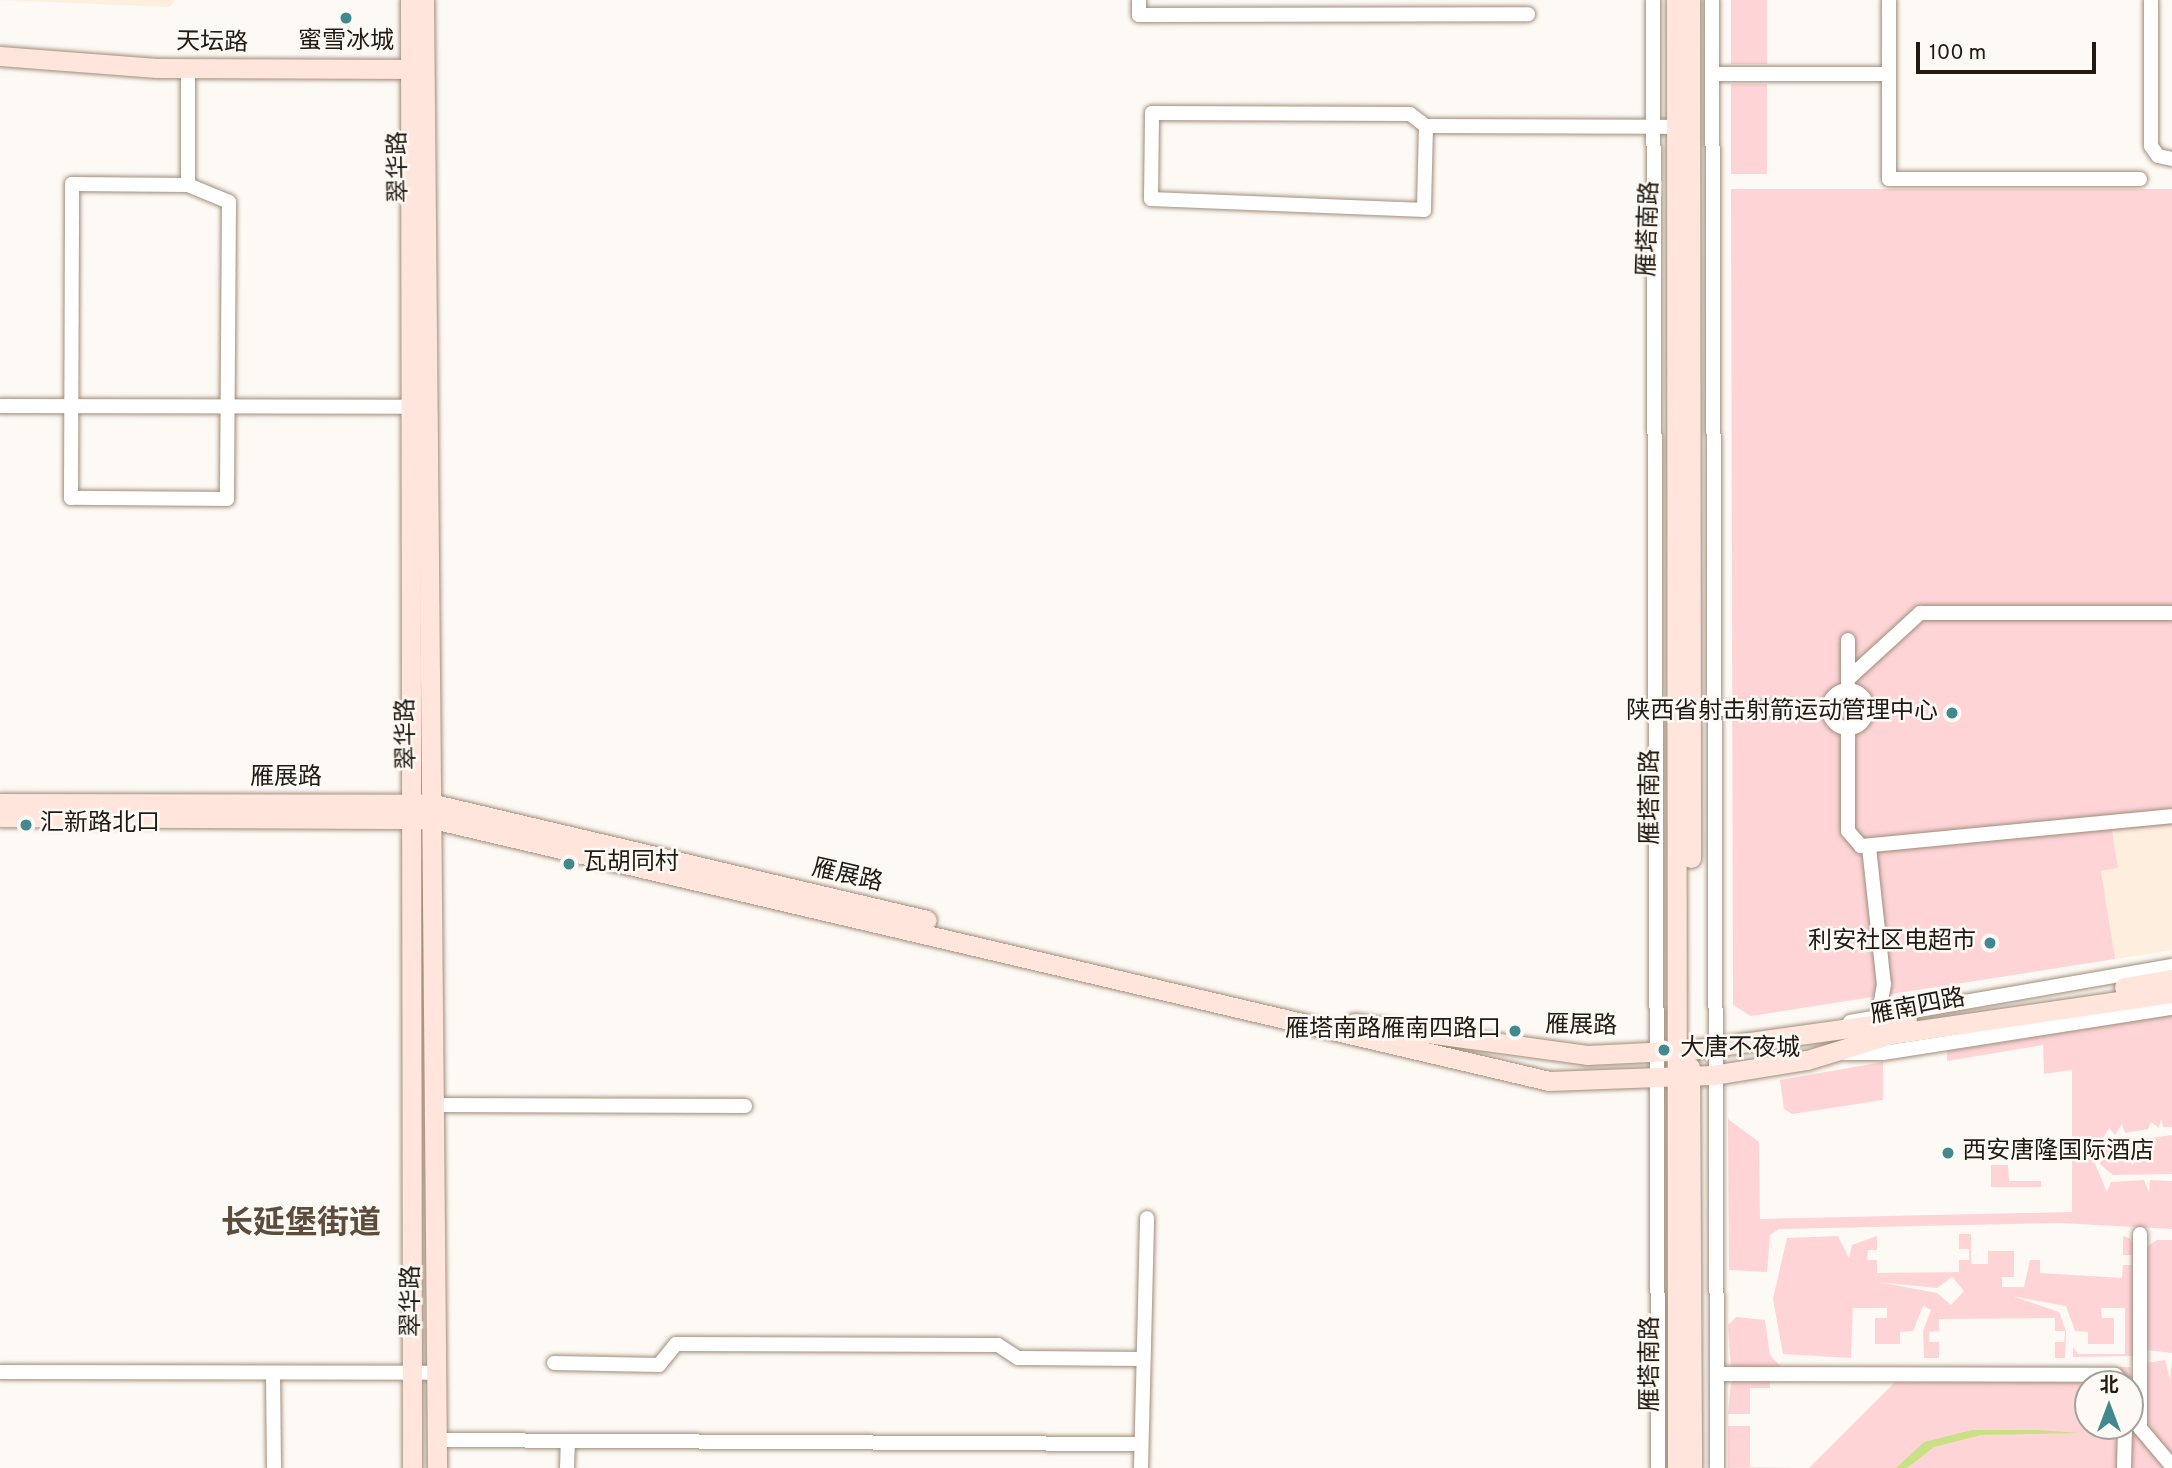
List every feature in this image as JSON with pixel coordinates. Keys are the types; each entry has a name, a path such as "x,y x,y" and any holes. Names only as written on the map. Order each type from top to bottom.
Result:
{"main road":[{"name":"翠华路","path":"410,0 417,70 434,812 437,1468"},
{"name":"翠华路","path":"412,1468 412,407 417,70 424,0"},
{"name":"雁塔南路","path":"1676,0 1684,127 1690,710 1685,1050 1682,1079 1675,1425 1677,1468"},
{"name":"雁塔南路","path":"1685,1050 1684,127 1690,0"},
{"name":"天坛路","path":"0,56 188,68 417,70"},
{"name":"雁展路","path":"0,803 413,812"},
{"name":"雁展路","path":"434,812 1478,1068 1549,1081 1682,1079"},
{"name":"雁展路","path":"0,817 434,812 1374,1027 1556,1054 1685,1050"},
{"name":"雁南四路","path":"1685,1050 2172,979"},
{"name":"雁南四路","path":"1682,1079 1837,1053 1892,1034 2172,993"},
{"name":"雁塔南路","path":"1675,1425 1692,1468"}],"street":[{"path":"1139,0 1139,15 1246,7 1528,14"},
{"path":"1653,0 1654,1079 1675,1425 1658,1468"},
{"path":"1712,0 1712,1046 1717,1468"},
{"path":"1889,0 1889,179 2140,179"},
{"path":"2151,0 2151,146 2158,156 2172,159"},
{"path":"188,68 188,185"},
{"path":"1712,74 1889,74"},
{"path":"1426,126 1424,210 1151,199 1152,113 1410,114 1426,126 1684,127"},
{"path":"72,184 188,185 229,202 227,499 71,498 72,405 72,184"},
{"path":"0,405 412,407"},
{"path":"1848,640 1848,684 1861,696 1867,709 1861,723 1848,728 1834,723 1829,709 1834,696 1848,684 1920,613 2172,613"},
{"path":"1690,710 1829,709"},
{"path":"1848,728 1848,831 1869,847 2172,816"},
{"path":"1869,847 1884,984 1879,1012"},
{"path":"1833,1027 1879,1012 2172,966"},
{"path":"1837,1053 1883,1053 2172,1008"},
{"path":"436,1105 745,1106"},
{"path":"1141,1468 1147,1219"},
{"path":"2140,1234 2140,1428 2172,1466"},
{"path":"554,1363 659,1365 676,1344 998,1345 1018,1358 1143,1359"},
{"path":"0,1372 438,1373"},
{"path":"273,1373 274,1468"},
{"path":"1717,1374 2074,1375"},
{"path":"1675,1425 1717,1424"},
{"path":"437,1440 1141,1444"},
{"path":"2123,1468 2124,1440"},
{"path":"567,1468 568,1441"}],"shaded area":[{"path":"0,0 175,0 170,7"},
{"path":"1731,0 1767,0 1767,64 1731,64"},
{"path":"1731,84 1767,84 1767,174 1731,174"},
{"name":"陕西省射击射箭运动管理中心","path":"1731,189 2172,189 2172,825 2112,831 2118,868 2101,871 2115,959 1751,1016 1733,1005"},
{"path":"2172,825 2172,950 2115,959 2101,871 2118,868 2112,831"},
{"path":"2172,1015 2172,1127 2163,1127 2161,1119 2159,1128 2151,1122 2148,1129 2125,1133 2122,1124 2115,1135 2109,1128 2092,1157 2107,1192 2111,1182 2144,1180 2149,1192 2150,1180 2172,1181 2172,1229 2061,1223 1779,1229 1770,1235 1767,1272 1729,1270 1728,1119 1759,1142 1760,1219 2072,1212 2072,1070 2044,1074 2043,1045 1947,1061 1947,1051"},
{"path":"1883,1062 1883,1100 1792,1114 1784,1109 1780,1080"},
{"path":"2172,1135 2172,1174 2113,1175 2100,1164 2108,1144"},
{"path":"1991,1165 2008,1165 2009,1181 2041,1181 2041,1187 1991,1187"},
{"path":"1959,1234 1971,1234 1971,1264 1988,1264 1988,1251 2014,1251 2014,1277 2002,1277 2002,1287 2024,1287 2030,1260 2040,1260 2040,1273 2122,1278 2123,1265 2132,1265 2132,1255 2123,1255 2123,1236 2129,1238 2134,1243 2133,1356 2073,1357 2073,1347 2078,1354 2125,1354 2125,1308 2101,1308 2102,1318 2114,1318 2114,1344 2088,1344 2088,1332 2075,1331 2066,1306 2012,1296 2059,1312 2066,1331 2065,1358 2055,1358 2055,1342 2064,1342 2065,1331 2055,1331 2055,1318 1939,1319 1939,1331 1929,1332 1929,1342 1939,1342 1939,1358 1924,1358 1923,1331 1931,1310 1923,1306 1913,1331 1900,1332 1900,1344 1875,1344 1875,1318 1887,1318 1887,1308 1853,1308 1851,1358 1783,1354 1773,1299 1787,1238 1838,1236 1849,1258 1852,1245 1877,1236 1877,1250 1868,1250 1867,1260 1877,1260 1877,1273 1959,1272 1959,1260 1969,1260 1969,1249 1959,1249","holes":["1952,1277 1964,1291 1951,1305 1937,1293 1878,1282 1937,1288"]},
{"path":"2157,1240 2172,1240 2172,1353 2147,1350 2146,1247"},
{"path":"1736,1317 1765,1320 1770,1355 1781,1367 2130,1367 2130,1370 2074,1370 2074,1378 1731,1368 1728,1325"},
{"path":"2165,1360 2170,1380 2172,1360 2172,1461 2145,1430 2147,1363"},
{"path":"1770,1379 1770,1388 1750,1388 1750,1414 1728,1414 1731,1382"},
{"path":"2074,1379 2074,1440 2120,1440 2119,1468 1809,1468 1897,1380"},
{"path":"1728,1426 1750,1426 1750,1467 1798,1467 1728,1468"},
{"path":"1972,1430 2074,1433 1981,1435 1934,1447 1907,1468 1896,1468 1924,1442"},
{"path":"2128,1440 2141,1440 2165,1468 2128,1468"}],"place":[{"name":"蜜雪冰城","path":"346,18"},
{"name":"陕西省射击射箭运动管理中心","path":"1952,713"},
{"name":"汇新路北口","path":"26,825"},
{"name":"瓦胡同村","path":"569,864"},
{"name":"利安社区电超市","path":"1990,943"},
{"name":"雁塔南路雁南四路口","path":"1515,1031"},
{"name":"大唐不夜城","path":"1664,1050"},
{"name":"西安唐隆国际酒店","path":"1948,1153"}],"district":[{"name":"长延堡街道","path":"301,1225"}]}
